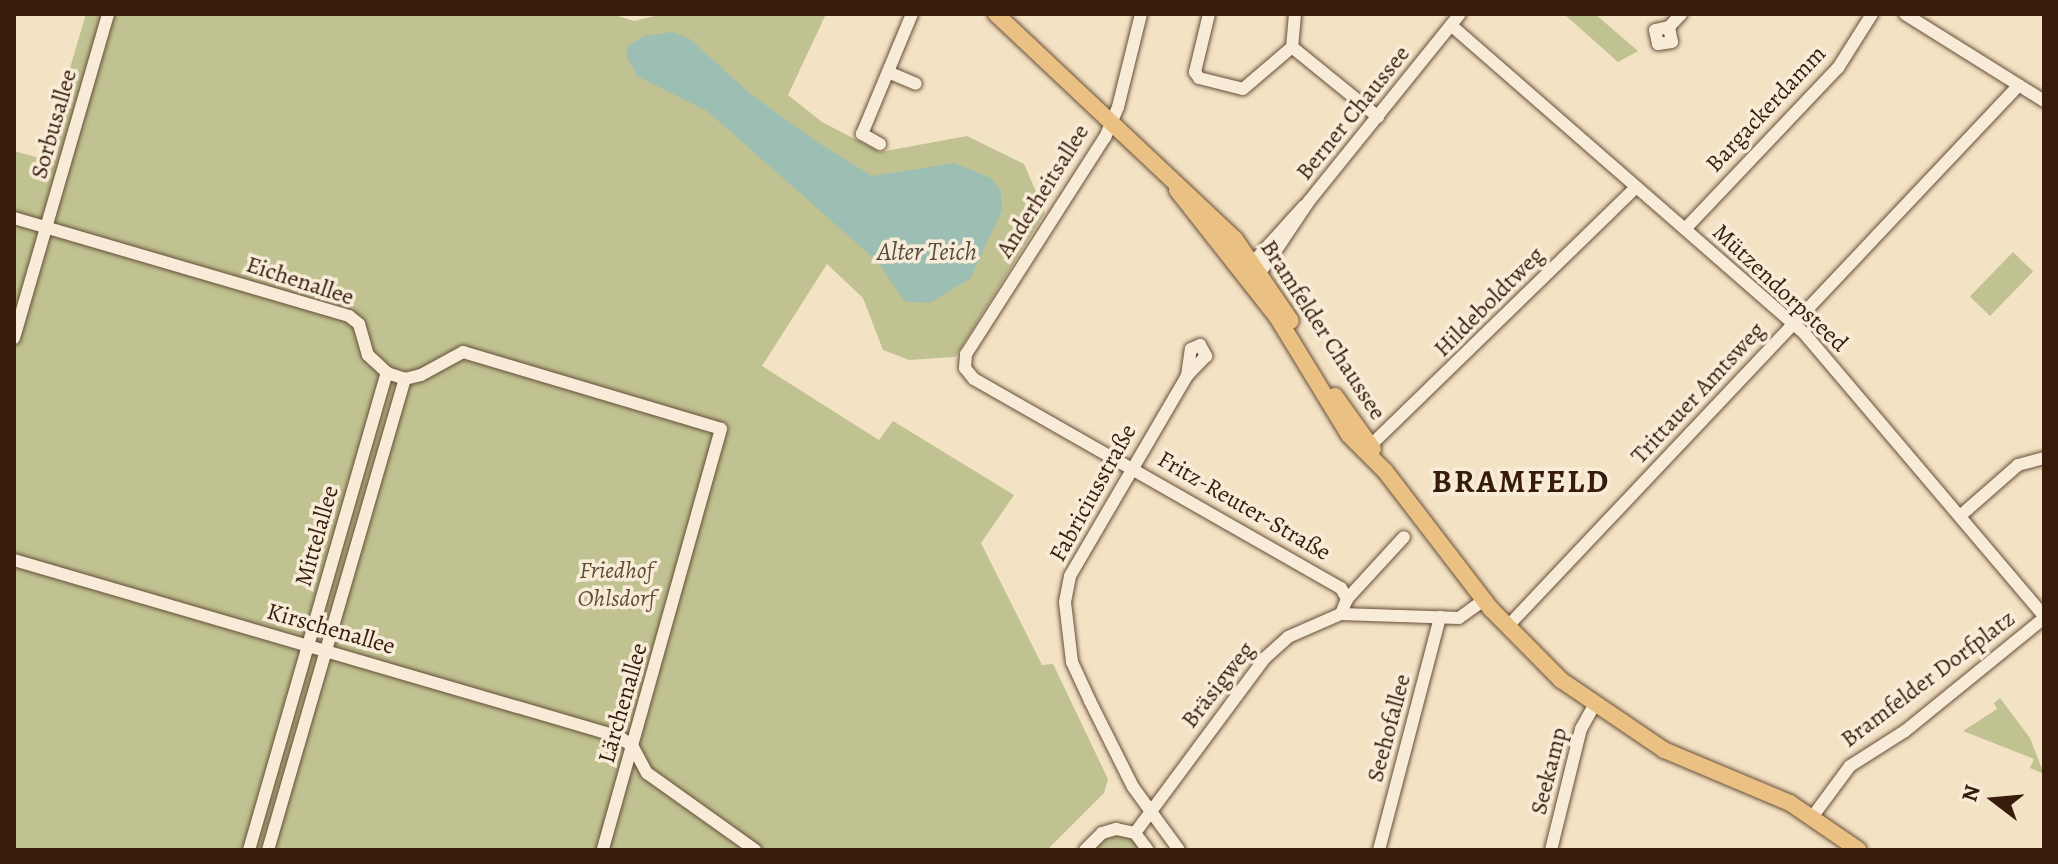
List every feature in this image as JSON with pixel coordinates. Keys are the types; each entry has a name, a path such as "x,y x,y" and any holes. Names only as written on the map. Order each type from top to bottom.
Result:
{"main road":[{"name":"Bramfelder Chaussee","path":"996,14 1111,123 1252,269 1371,445 1385,471"},
{"name":"Bramfelder Chaussee","path":"1252,269 1343,428 1385,471 1484,600 1508,626 1594,706 1664,750 1813,816 1859,850"}],"street":[{"name":"Sorbusallee","path":"14,338 108,14"},
{"path":"880,144 862,134 912,14"},
{"name":"Anderheitsallee","path":"974,379 965,368 966,354 1111,123 1141,14"},
{"path":"1209,14 1195,72 1199,78 1252,86 1292,47 1295,14"},
{"name":"Berner Chaussee","path":"1252,269 1460,14"},
{"path":"1669,27 1681,14"},
{"name":"Bargackerdamm","path":"1685,229 1838,68 1872,14"},
{"path":"1905,14 2044,101"},
{"name":"Mützendorpsteed","path":"1452,26 1794,324 2044,617"},
{"path":"1292,47 1378,117"},
{"path":"888,72 916,84"},
{"name":"Trittauer Amtsweg","path":"1508,626 2019,85"},
{"name":"Hildeboldtweg","path":"1371,445 1636,187"},
{"name":"Eichenallee","path":"14,218 349,316 359,324 368,355 387,373"},
{"name":"Lärchenallee","path":"405,379 427,374 463,352 721,429 603,850"},
{"path":"387,373 405,379"},
{"name":"Mittelallee","path":"249,850 387,373"},
{"name":"Fabriciusstraße","path":"1179,850 1150,814 1090,701 1065,632 1070,576 1187,376"},
{"name":"Mittelallee","path":"268,850 405,379"},
{"name":"Fritz-Reuter-Straße","path":"974,379 1134,467 1341,588 1347,599"},
{"path":"1960,516 2018,465 2044,458"},
{"path":"1341,614 1347,599 1404,537"},
{"name":"Kirschenallee","path":"14,560 620,737 633,747"},
{"name":"Bräsigweg","path":"1135,833 1265,658 1288,637 1341,614 1459,618 1484,600"},
{"name":"Seehofallee","path":"1379,850 1440,617"},
{"name":"Bramfelder Dorfplatz","path":"1813,816 1850,766 1905,731 2044,617"},
{"name":"Seekamp","path":"1551,850 1581,729 1594,706"},
{"path":"633,747 647,773 755,850"},
{"path":"1085,850 1105,831 1135,833 1148,850"}],"green space":[{"name":"Friedhof Ohlsdorf","path":"86,14 612,14 634,21 659,15 826,14 788,95 822,122 880,152 967,136 1024,164 1045,213 955,357 909,360 883,350 863,298 827,264 762,366 879,440 893,421 1014,495 981,543 1042,665 1053,664 1108,779 1104,793 1047,850 14,850 14,151 43,159"},
{"path":"1564,14 1595,14 1638,51 1618,62"},
{"path":"2013,252 2033,271 1990,316 1970,297"},
{"path":"2000,698 2030,738 2044,774 2030,768 2034,759 1963,731 1997,709 1994,703"},
{"path":"1113,834 1135,838 1143,850 1093,850"}],"water":[{"name":"Alter Teich","path":"673,32 690,39 748,92 817,142 872,176 954,163 991,178 1001,191 1002,210 970,279 929,303 904,301 878,262 707,111 637,76 626,55 628,46 644,36"}],"district":[{"name":"BRAMFELD","path":"1521,481"}]}
